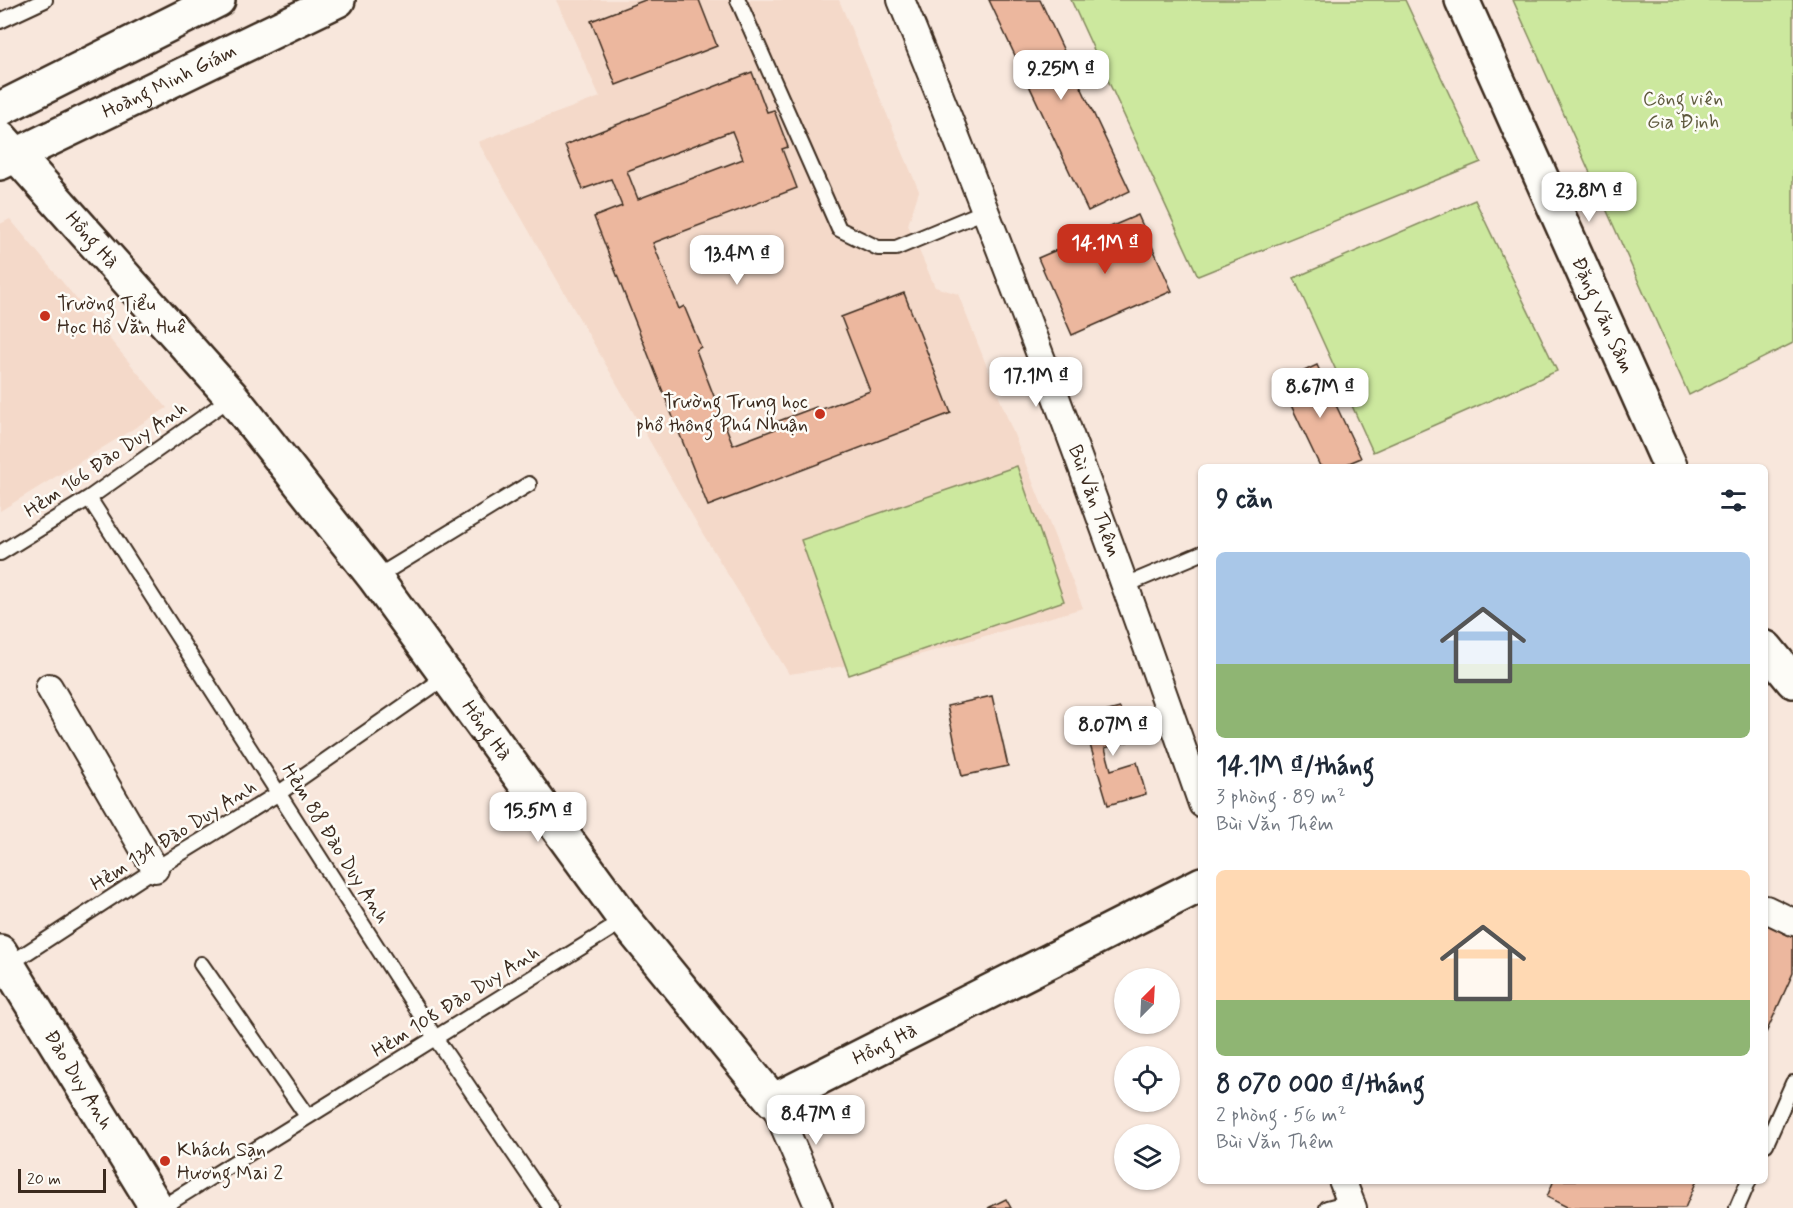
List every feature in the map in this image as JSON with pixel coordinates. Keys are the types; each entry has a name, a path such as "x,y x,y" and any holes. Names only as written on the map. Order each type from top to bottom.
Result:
{"street":[{"path":"0,109 218,0"},
{"name":"Hoàng Minh Giám","path":"5,151 338,0"},
{"name":"Bùi Văn Thêm","path":"901,0 986,211 1126,585 1198,792"},
{"name":"Đặng Văn Sâm","path":"1462,0 1669,464"},
{"name":"Hồng Hà","path":"5,151 232,397 375,578 625,920 773,1101 1198,886"},
{"path":"1768,650 1793,681"},
{"path":"49,687 155,869"},
{"path":"1768,910 1793,922"},
{"name":"Đào Duy Anh","path":"4,958 159,1208"},
{"path":"773,1101 819,1208"}],"lane":[{"path":"0,21 45,0"},
{"path":"738,0 839,229 878,248 896,248 986,211"},
{"name":"Hẻm 166 Đào Duy Anh","path":"0,554 89,498 232,397"},
{"path":"375,578 529,484"},
{"name":"Hẻm 88 Đào Duy Anh","path":"89,498 436,1039 551,1208"},
{"path":"1126,585 1198,556"},
{"name":"Hẻm 134 Đào Duy Anh","path":"4,958 279,793 447,676"},
{"name":"Hẻm 108 Đào Duy Anh","path":"159,1208 436,1039 625,920"},
{"path":"201,964 307,1116"},
{"path":"1768,1139 1793,1083"},
{"path":"1737,1208 1747,1184"}],"shaded area":[{"name":"Trường Trung học phổ thông Phú Nhuận","path":"556,0 839,0 919,191 908,225 935,287 958,294 1083,608 849,675 845,666 789,674 703,534 478,142 600,97"},
{"name":"Trường Tiểu Học Hồ Văn Huê","path":"10,219 167,408 0,511 0,224"}],"green space":[{"path":"1071,0 1405,0 1481,162 1198,276"},
{"name":"Công viên Gia Định","path":"1513,0 1793,0 1793,343 1689,395"},
{"path":"1475,200 1557,371 1373,452 1294,278"},
{"path":"1017,466 1064,601 849,675 801,540"}],"building":[{"path":"645,0 699,0 717,46 616,85 591,21"},
{"path":"989,0 1040,0 1130,191 1088,211"},
{"path":"752,72 767,112 774,110 788,147 782,149 797,188 653,243 679,309 684,306 701,347 696,350 733,445 778,428 776,422 816,407 817,411 870,391 841,317 904,293 951,413 708,506 594,217 622,206 611,179 583,189 565,145","holes":["732,131 743,159 638,199 627,171"]},
{"path":"1138,215 1172,291 1072,335 1038,258"},
{"path":"1317,365 1361,458 1347,464 1319,464 1280,382"},
{"path":"992,696 1008,766 962,776 947,706"},
{"path":"1120,708 1130,741 1105,748 1111,770 1137,762 1146,794 1108,805 1082,718"},
{"path":"1768,914 1793,926 1793,973 1768,1029"},
{"path":"1552,1184 1695,1184 1685,1208 1569,1208 1547,1197"},
{"path":"1006,1199 1011,1208 988,1208"}],"place":[{"name":"Trường Tiểu Học Hồ Văn Huê","path":"45,316"},
{"name":"Trường Trung học phổ thông Phú Nhuận","path":"820,414"},
{"name":"Khách Sạn Hương Mai 2","path":"165,1161"}]}
